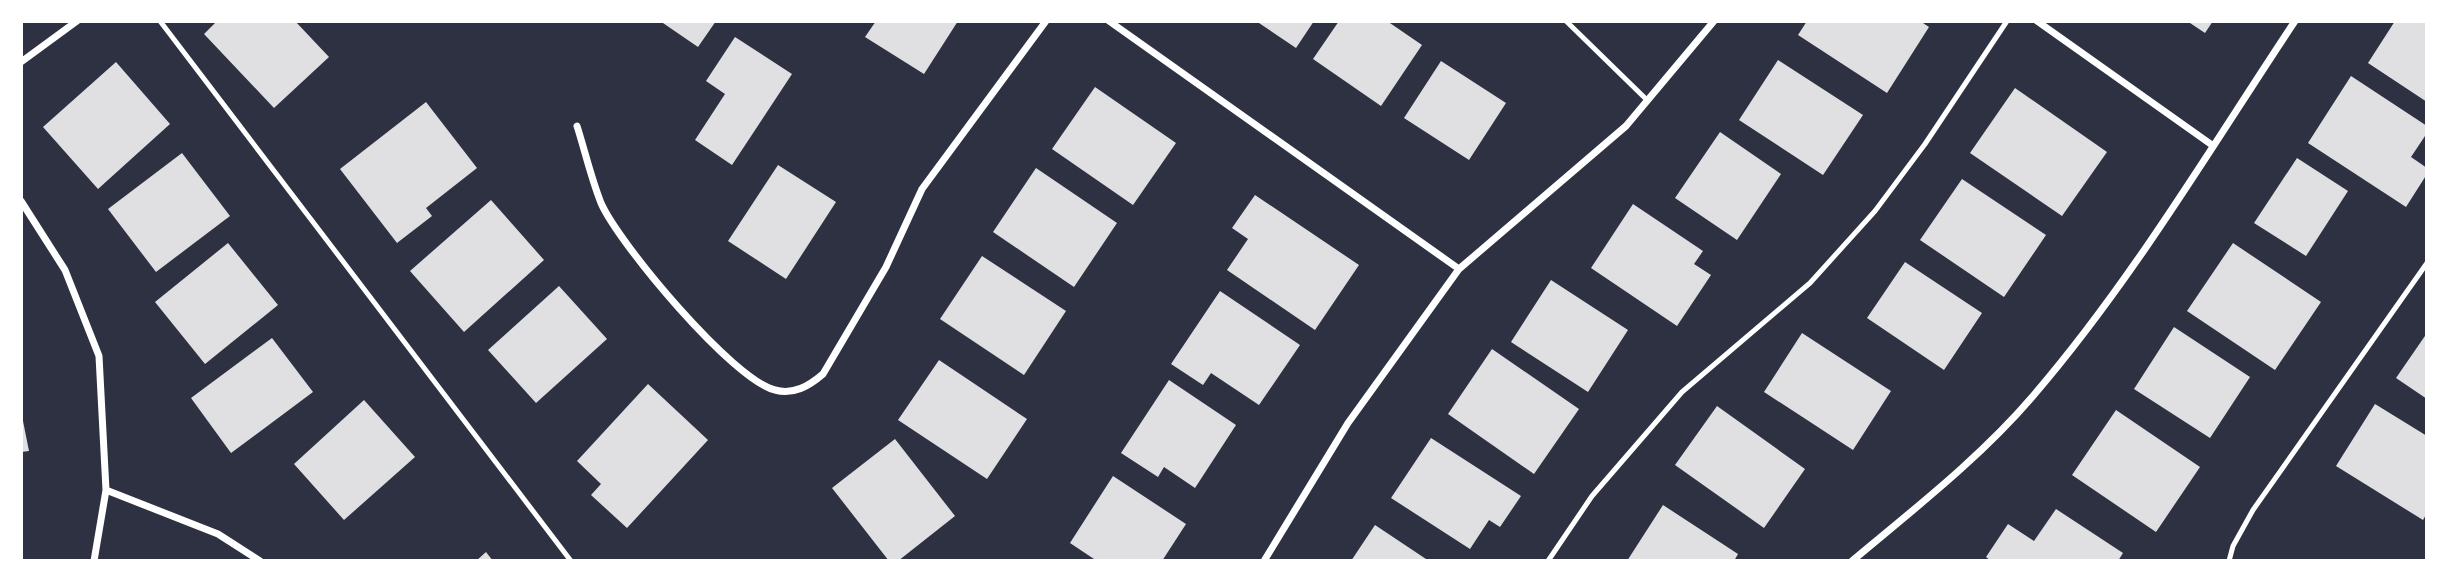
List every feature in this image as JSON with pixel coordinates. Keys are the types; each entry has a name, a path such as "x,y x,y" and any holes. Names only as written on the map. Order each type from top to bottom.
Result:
{"street":[{"path":"21,62 77,21"},
{"path":"577,126 602,205 654,278 713,344 761,386 777,391 794,391 810,385 823,374 864,309 922,189 1046,21"},
{"path":"1109,21 1459,268"},
{"path":"1264,561 1348,423 1459,268 1626,126 1714,21"},
{"path":"2037,21 2212,145"},
{"path":"1852,561 1944,484 2032,397 2121,282 2295,21"},
{"path":"21,201 65,270 99,356 106,490 94,561"},
{"path":"106,490 218,534 260,561"}],"lane":[{"path":"160,21 572,561"},
{"path":"1566,21 1648,101"},
{"path":"1548,561 1592,496 1682,392 1810,284 1875,211 1925,144 2007,21"},
{"path":"2228,561 2232,546 2253,510 2427,263"}],"building":[{"path":"217,21 295,21 329,57 274,108 204,34"},
{"path":"660,21 716,21 698,47"},
{"path":"876,21 958,21 924,74 865,37"},
{"path":"1256,21 1314,21 1296,48"},
{"path":"1339,21 1387,21 1422,45 1381,106 1313,59"},
{"path":"1807,21 1920,21 1929,27 1887,93 1798,35"},
{"path":"2187,21 2213,21 2205,33"},
{"path":"2395,21 2427,21 2427,102 2368,63"},
{"path":"735,37 792,74 732,165 695,140 725,94 706,81"},
{"path":"1778,60 1863,115 1823,175 1739,120"},
{"path":"1441,61 1506,103 1469,160 1404,118"},
{"path":"116,62 170,124 98,189 43,127"},
{"path":"2351,76 2427,126 2427,133 2411,157 2427,168 2427,174 2406,207 2308,143"},
{"path":"1095,87 1176,143 1133,205 1052,149"},
{"path":"2015,88 2107,152 2062,216 1970,153"},
{"path":"426,102 477,168 426,208 432,216 397,243 340,169"},
{"path":"1720,132 1781,174 1737,240 1675,198"},
{"path":"182,153 230,216 156,272 108,209"},
{"path":"2297,158 2348,191 2306,256 2254,223"},
{"path":"778,165 836,202 786,279 728,241"},
{"path":"1036,168 1117,223 1074,287 993,232"},
{"path":"1962,179 2046,235 2004,297 1920,240"},
{"path":"1255,195 1359,265 1315,330 1227,270 1248,239 1232,228"},
{"path":"491,200 544,260 464,332 410,271"},
{"path":"1633,204 1703,251 1694,264 1711,275 1677,326 1591,268"},
{"path":"228,243 278,305 205,364 155,302"},
{"path":"2233,243 2321,302 2275,370 2187,311"},
{"path":"982,256 1066,311 1024,375 940,319"},
{"path":"1905,262 1982,313 1944,370 1867,318"},
{"path":"1551,280 1628,330 1588,392 1511,342"},
{"path":"559,286 607,339 536,403 488,350"},
{"path":"1220,291 1300,345 1259,405 1211,373 1203,385 1171,364"},
{"path":"2174,327 2250,377 2210,438 2134,389"},
{"path":"1802,333 1891,391 1853,450 1764,392"},
{"path":"2427,333 2427,399 2396,378"},
{"path":"272,338 313,392 231,453 191,398"},
{"path":"1492,349 1579,409 1534,474 1448,414"},
{"path":"939,360 1027,419 987,479 898,420"},
{"path":"1169,380 1236,425 1195,488 1164,467 1158,477 1121,453"},
{"path":"648,384 708,440 627,528 591,495 601,484 577,461"},
{"path":"364,400 415,457 344,520 294,464"},
{"path":"2375,404 2427,436 2427,513 2423,520 2336,466"},
{"path":"1717,406 1805,469 1764,528 1675,465"},
{"path":"2116,410 2200,467 2156,532 2072,475"},
{"path":"21,411 29,451 21,452"},
{"path":"1431,438 1521,496 1500,527 1489,520 1470,549 1391,498"},
{"path":"895,439 955,516 898,561 889,561 832,488"},
{"path":"1113,476 1186,524 1162,561 1097,561 1070,543"},
{"path":"1663,505 1738,554 1734,561 1627,561"},
{"path":"2056,509 2123,553 2118,561 1991,561 1986,557 2008,524 2034,541"},
{"path":"1375,525 1429,561 1351,561"},
{"path":"486,552 493,561 476,561"}]}
